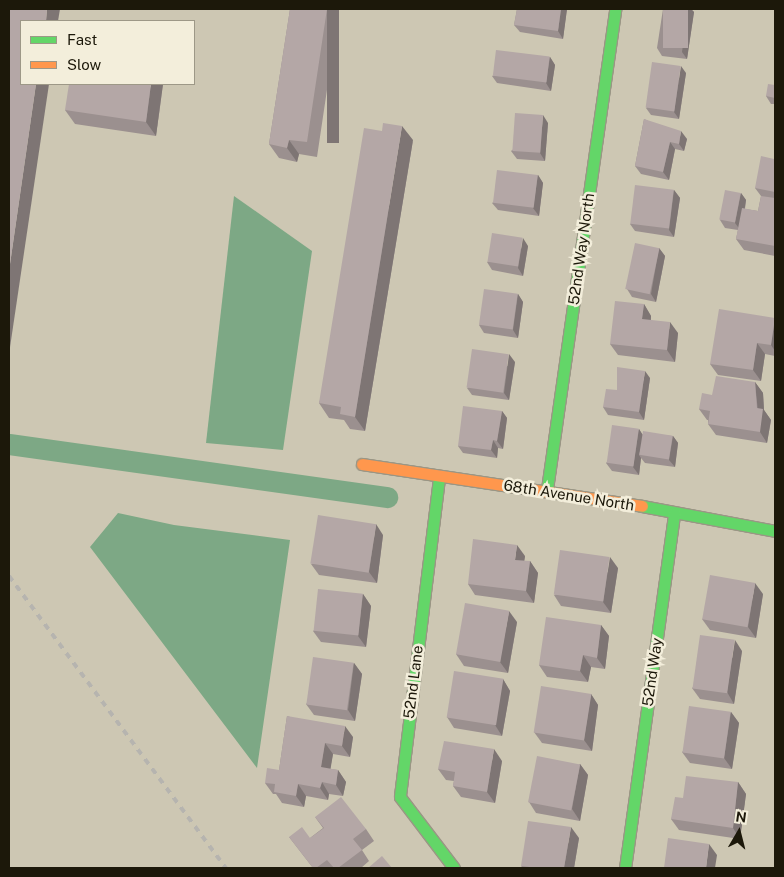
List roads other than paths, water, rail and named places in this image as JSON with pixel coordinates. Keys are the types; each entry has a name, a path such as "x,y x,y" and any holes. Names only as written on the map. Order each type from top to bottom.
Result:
{"street":[{"name":"52nd Way North","path":"547,489 615,9"},
{"name":"68th Avenue North","path":"362,464 439,478 547,489 775,531"},
{"name":"52nd Lane","path":"439,478 400,797 454,868"},
{"name":"52nd Way","path":"625,868 674,513"}],"waterway":[{"path":"9,444 387,497"}],"railway":[{"path":"9,576 226,868"}]}
